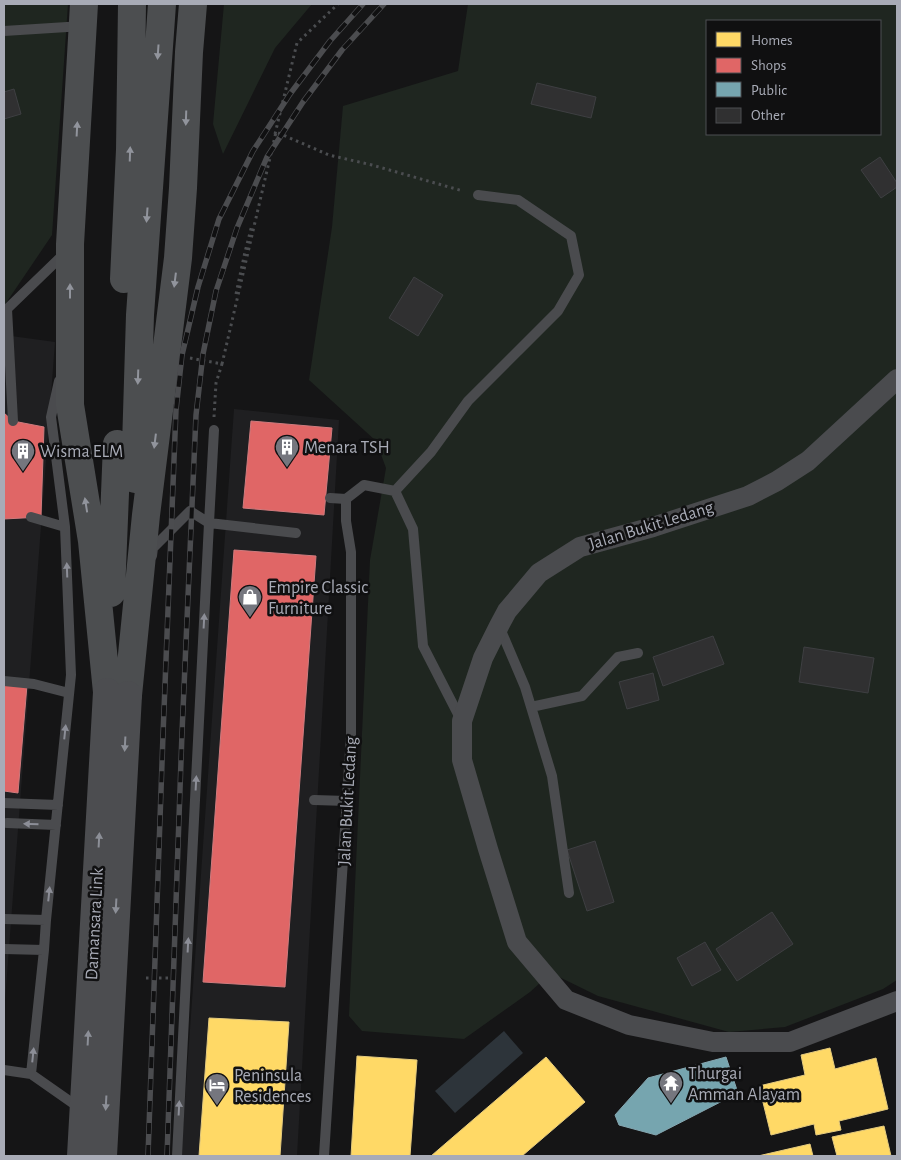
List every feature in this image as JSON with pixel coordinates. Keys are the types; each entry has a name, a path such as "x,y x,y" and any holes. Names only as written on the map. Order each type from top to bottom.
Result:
{"highway":[{"name":"Damansara Link","path":"81,1156 117,694"},
{"name":"Damansara Link","path":"103,1156 117,694"}],"main road":[{"path":"117,694 132,4"},
{"path":"117,694 140,315 162,4"},
{"path":"117,694 146,515 178,258 188,52 193,4"},
{"path":"83,15 70,248 70,405 117,694"}],"street":[{"name":"Jalan Bukit Ledang","path":"897,379 808,461 777,481 748,496 653,527 580,546 539,573 507,611 499,626 483,658 462,721 462,760 517,942 566,1000 628,1025 713,1042 790,1042 897,1001"}],"lane":[{"path":"4,31 83,15"},
{"path":"330,498 346,499 364,485 395,491 431,452 468,401 558,311 579,275 571,236 518,200 478,195"},
{"path":"13,421 7,309 70,248"},
{"path":"31,1074 71,675 66,527 51,417 70,330"},
{"path":"177,1156 214,430"},
{"name":"Jalan Bukit Ledang","path":"395,491 413,529 423,646 462,721"},
{"name":"Jalan Bukit Ledang","path":"324,1156 352,735 351,552 346,521 346,499"},
{"path":"117,694 153,548 190,511 209,523 296,533"},
{"path":"31,517 66,527"},
{"path":"499,626 525,687 552,776 569,893"},
{"path":"531,707 582,696 618,657 638,654"},
{"path":"4,681 34,684 70,693"},
{"path":"314,800 347,800"},
{"path":"4,802 58,805"},
{"path":"7,823 56,825"},
{"path":"4,919 46,920"},
{"path":"4,949 44,950"},
{"path":"4,1070 31,1074 84,1112"}],"path":[{"path":"214,430 216,383 222,364 245,252 265,180 297,43 338,4"},
{"path":"276,132 329,156 372,165 478,195"},
{"path":"187,358 222,364"},
{"path":"146,978 186,979"}],"shaded area":[{"path":"4,4 68,4 52,235 4,306"},
{"path":"224,4 312,4 275,48 223,154 213,124"},
{"path":"468,4 897,4 897,980 883,989 785,1027 729,1032 598,996 551,973 530,992 464,1039 362,1031 349,1016 370,560 386,468 376,441 309,380 332,227 343,106 458,71"},
{"path":"4,335 55,342 4,1014"},
{"path":"234,409 339,420 297,1156 181,1156"},
{"path":"504,1031 523,1053 455,1113 435,1091"}],"building: Homes":[{"path":"209,1018 289,1022 280,1156 199,1156"},
{"path":"830,1048 835,1069 876,1058 888,1109 839,1121 841,1130 816,1135 814,1124 771,1135 759,1086 805,1075 801,1055"},
{"path":"357,1056 417,1060 410,1156 351,1156"},
{"path":"546,1057 585,1102 522,1156 431,1156"},
{"path":"884,1126 891,1156 837,1156 832,1137"},
{"path":"810,1144 813,1156 758,1156"}],"building: Shops":[{"name":"Wisma ELM","path":"4,413 13,421 44,427 41,517 4,519"},
{"name":"Menara TSH","path":"251,421 332,428 324,515 243,508"},
{"path":"234,550 316,556 285,987 203,982"},
{"path":"4,683 27,685 18,793 4,791"}],"building: Public":[{"name":"Thurgai Amman Alayam","path":"726,1057 738,1093 656,1135 619,1125 615,1115 648,1078"}],"building: Other":[{"path":"537,83 596,97 591,118 531,104"},
{"path":"14,89 21,114 4,119 4,92"},
{"path":"880,157 897,183 897,187 881,198 861,170"},
{"path":"414,277 443,295 418,336 389,318"},
{"path":"713,636 724,664 663,686 653,657"},
{"path":"804,647 874,658 868,693 799,682"},
{"path":"653,673 659,700 627,709 619,682"},
{"path":"595,841 614,902 587,911 567,850"},
{"path":"772,912 793,944 737,981 716,949"},
{"path":"705,942 721,970 692,986 677,958"}],"railway":[{"path":"148,1156 176,410 182,355 198,287 219,219 253,151 290,94 330,41 363,4"},
{"path":"167,1156 182,733 196,415 203,354 216,291 237,228 267,157 303,102 342,50 384,4"}],"place":[{"name":"Menara TSH","path":"287,468"},
{"name":"Wisma ELM","path":"23,472"},
{"name":"Empire Classic Furniture","path":"250,618"},
{"name":"Thurgai Amman Alayam","path":"671,1104"},
{"name":"Peninsula Residences","path":"217,1106"}]}
